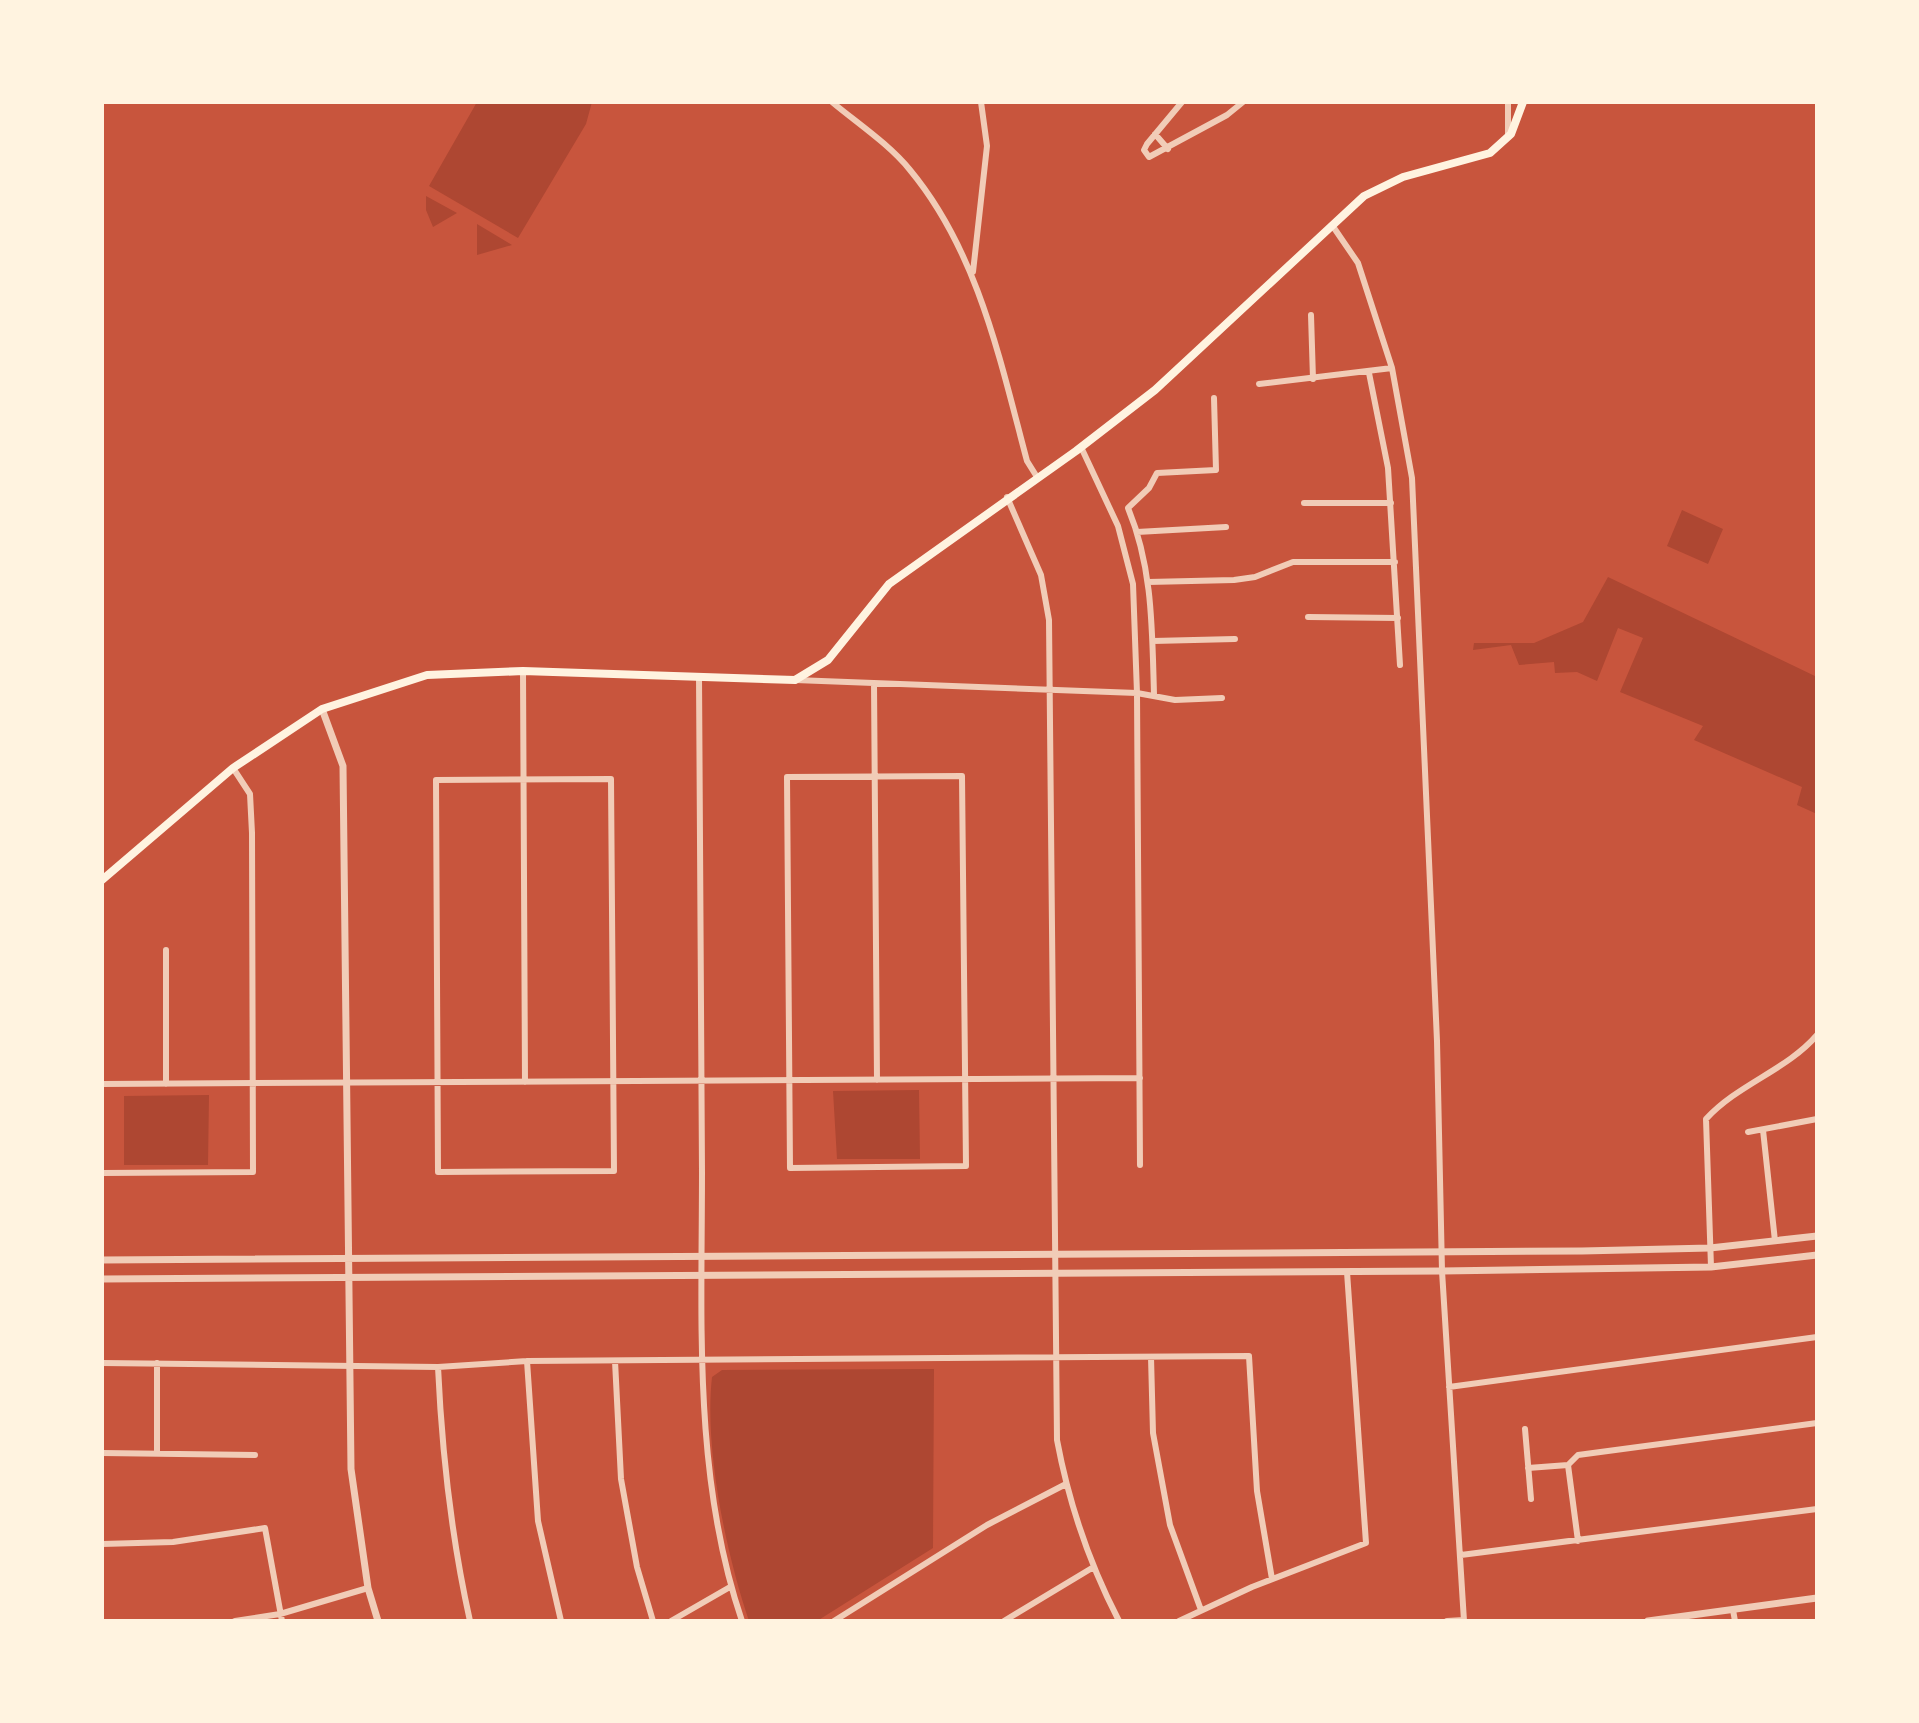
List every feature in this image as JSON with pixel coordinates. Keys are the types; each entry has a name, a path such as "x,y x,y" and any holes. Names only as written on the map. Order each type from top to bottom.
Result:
{"main road":[{"path":"102,880 233,768 322,709 427,675 523,671 795,680 828,660 889,584 1081,447 1155,390 1364,196 1403,177 1490,153 1508,137 1523,102"}],"street":[{"path":"832,102 909,167 947,220 973,275 1027,461 1037,477"},
{"path":"973,275 987,146 981,102"},
{"path":"1182,102 1147,144 1145,154 1155,157 1243,102"},
{"path":"1508,102 1508,137"},
{"path":"1155,134 1168,149"},
{"path":"1332,225 1358,263 1392,368 1412,478 1423,670 1441,1251 1464,1620 1447,1621"},
{"path":"1311,315 1313,379"},
{"path":"1259,384 1392,368"},
{"path":"1369,373 1388,468 1400,665"},
{"path":"1154,694 1148,582 1137,532 1128,508 1149,488 1157,473 1216,470 1214,398"},
{"path":"1081,447 1118,526 1133,584 1137,693 1140,1165"},
{"path":"1007,497 1041,575 1049,620 1057,1440 1066,1484 1092,1568 1119,1621"},
{"path":"1304,503 1391,503"},
{"path":"1137,532 1226,527"},
{"path":"1148,582 1234,580 1255,577 1293,562 1395,562"},
{"path":"1308,617 1398,618"},
{"path":"1153,641 1235,639"},
{"path":"523,671 525,1082"},
{"path":"699,676 701,1255 708,1474 730,1587 742,1621"},
{"path":"795,680 1137,693 1175,700 1222,698"},
{"path":"874,683 877,1080"},
{"path":"322,709 343,766 351,1469 368,1588 378,1621"},
{"path":"102,1173 253,1172 250,794 233,768"},
{"path":"962,776 966,1166 790,1168 787,777 874,777 962,776"},
{"path":"523,779 611,779 614,1171 438,1172 436,780 523,779"},
{"path":"166,950 166,1084"},
{"path":"1711,1267 1706,1119 1723,1101 1806,1048 1817,1035"},
{"path":"102,1084 1140,1078"},
{"path":"1748,1132 1817,1119"},
{"path":"1763,1130 1775,1241"},
{"path":"102,1260 1710,1248 1816,1236 1817,1246"},
{"path":"102,1279 1442,1271 1711,1267 1817,1255"},
{"path":"1179,1621 1272,1579 1366,1543 1347,1272"},
{"path":"1449,1387 1817,1337"},
{"path":"102,1363 438,1367 527,1361 1249,1356 1257,1491 1272,1579"},
{"path":"1151,1357 1153,1433 1170,1525 1201,1610"},
{"path":"527,1361 538,1521 561,1621"},
{"path":"615,1361 621,1479 637,1567 653,1621"},
{"path":"157,1363 157,1453"},
{"path":"438,1367 442,1459 453,1547 470,1621"},
{"path":"1528,1468 1568,1465 1578,1455 1817,1423"},
{"path":"1525,1429 1531,1499"},
{"path":"102,1453 255,1455"},
{"path":"1568,1465 1578,1541"},
{"path":"834,1621 987,1525 1066,1484"},
{"path":"1461,1555 1817,1509"},
{"path":"102,1544 173,1542 265,1528 281,1618"},
{"path":"1004,1621 1092,1568"},
{"path":"671,1621 730,1587"},
{"path":"235,1621 281,1618 368,1588"},
{"path":"1648,1621 1817,1598"},
{"path":"1733,1610 1735,1621"}],"shaded area":[{"path":"477,102 592,102 586,124 518,238 429,186"},
{"path":"426,196 457,213 433,227 426,210"},
{"path":"477,224 512,245 477,255"},
{"path":"1682,510 1723,529 1708,564 1667,546"},
{"path":"1608,577 1817,677 1817,814 1797,805 1802,787 1694,740 1703,726 1620,692 1643,638 1618,628 1597,681 1577,672 1555,673 1554,662 1519,665 1511,645 1473,650 1474,643 1534,643 1583,622"},
{"path":"919,1090 920,1159 837,1159 833,1091"},
{"path":"209,1095 208,1165 124,1165 124,1096"},
{"path":"934,1369 933,1548 817,1621 749,1621 732,1564 719,1500 711,1436 712,1377 722,1370"}]}
